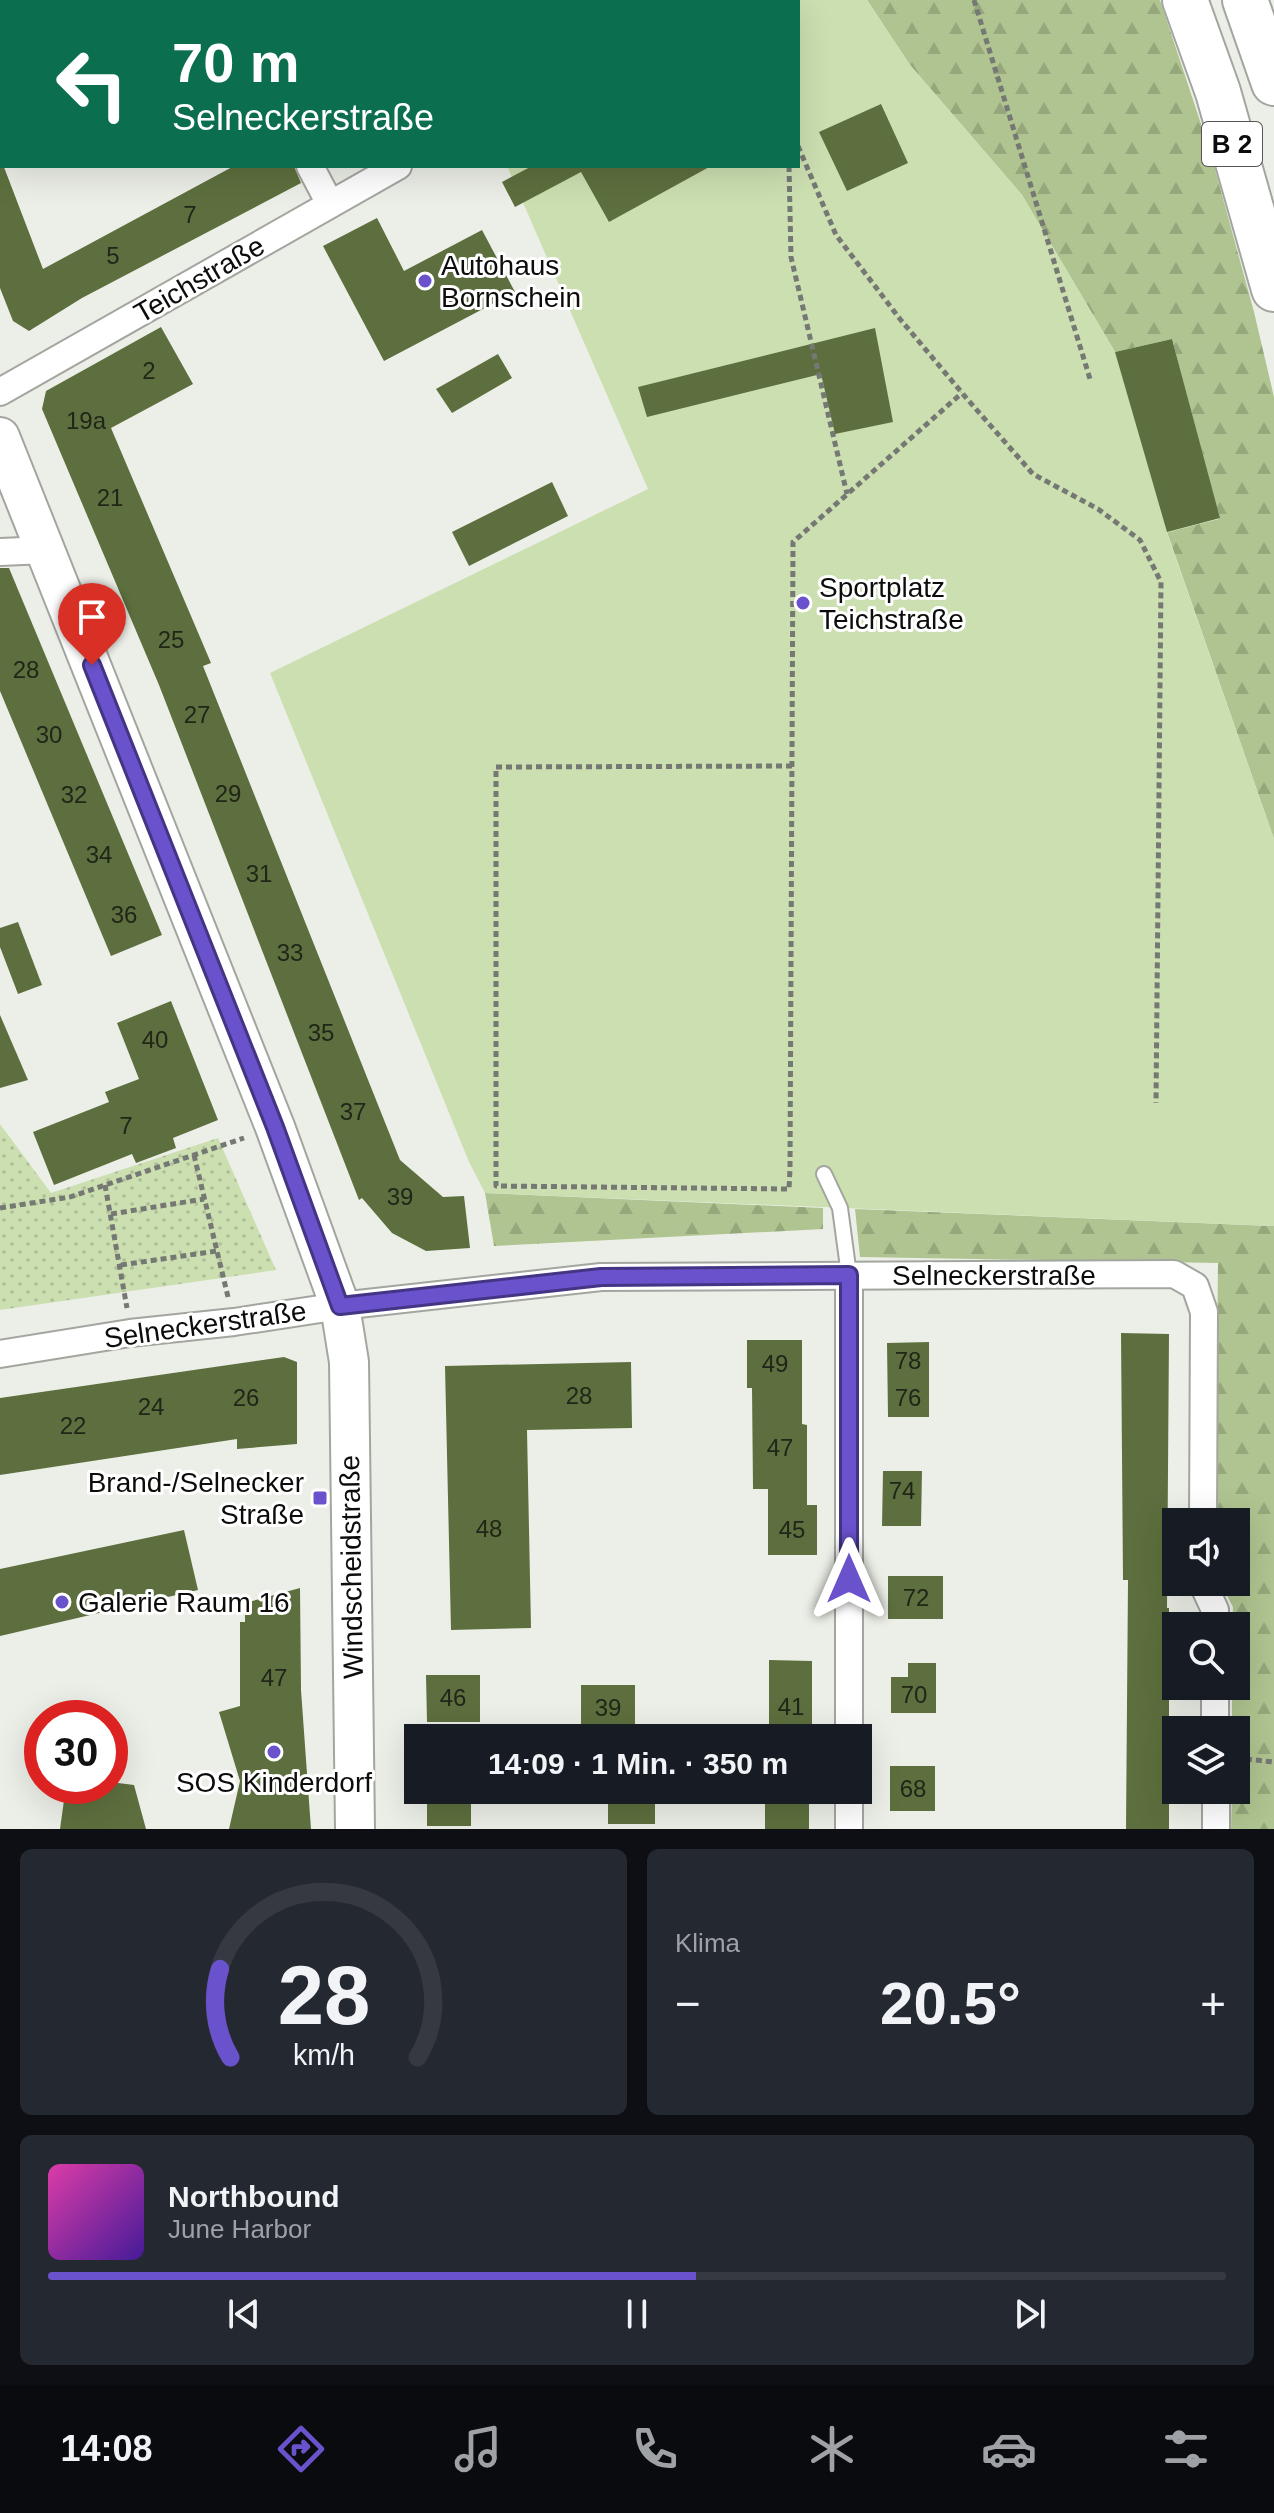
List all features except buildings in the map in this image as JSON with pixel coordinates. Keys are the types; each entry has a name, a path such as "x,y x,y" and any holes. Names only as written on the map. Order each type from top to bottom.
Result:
{"highway":[{"name":"B 2","path":"1185,0 1218,92 1274,289"},
{"name":"B 2","path":"1245,0 1274,83"}],"street":[{"path":"311,168 330,204"},
{"name":"Teichstraße","path":"0,392 394,168"},
{"name":"Windscheidstraße","path":"0,437 275,1127 340,1306 349,1362 355,1829"},
{"path":"0,552 46,550"},
{"name":"Selneckerstraße","path":"0,1354 130,1333 340,1306 601,1277 1174,1274 1195,1286 1204,1312 1203,1508"},
{"path":"849,1275 849,1724"},
{"path":"849,1804 849,1829"},
{"path":"1216,1804 1216,1829"}],"lane":[{"path":"824,1174 840,1208 849,1275"}],"path":[{"path":"974,0 1090,379"},
{"path":"800,151 836,235 900,319 1033,474 1098,509 1140,540 1161,582 1156,1103"},
{"path":"789,168 791,257 847,495"},
{"path":"792,766 496,767 496,1186 789,1189 792,766 793,542 962,393"},
{"path":"0,1208 70,1197 242,1139"},
{"path":"194,1155 234,1322"},
{"path":"105,1185 122,1273"},
{"path":"111,1214 204,1199"},
{"path":"121,1265 217,1251"},
{"path":"1250,1759 1274,1762"}],"green space":[{"name":"Sportplatz Teichstraße","path":"800,0 867,0 910,65 1022,195 1115,352 1172,339 1220,518 1167,533 1274,839 1274,1226 485,1193 469,1162 270,673 648,489 508,168 800,168"},
{"path":"867,0 1160,0 1210,151 1274,397 1274,839 1167,532 1219,519 1172,339 1115,352 1022,195 910,65"},
{"path":"0,1124 51,1193 218,1138 276,1270 0,1310"},
{"path":"485,1193 823,1208 823,1229 494,1246"},
{"path":"855,1209 1274,1226 1274,1829 1231,1829 1232,1804 1250,1804 1250,1716 1232,1716 1232,1700 1250,1700 1250,1612 1233,1612 1227,1596 1250,1596 1250,1508 1215,1508 1218,1263 860,1257"}],"place":[{"name":"Autohaus Bornschein","path":"425,281"},
{"name":"Sportplatz Teichstraße","path":"803,603"},
{"name":"Brand-/Selnecker Straße","path":"320,1498"},
{"name":"Galerie Raum 16","path":"62,1602"},
{"name":"SOS Kinderdorf","path":"274,1752"}],"route":[{"path":"92,665 275,1127 340,1306 601,1277 849,1275 849,1579"}]}
